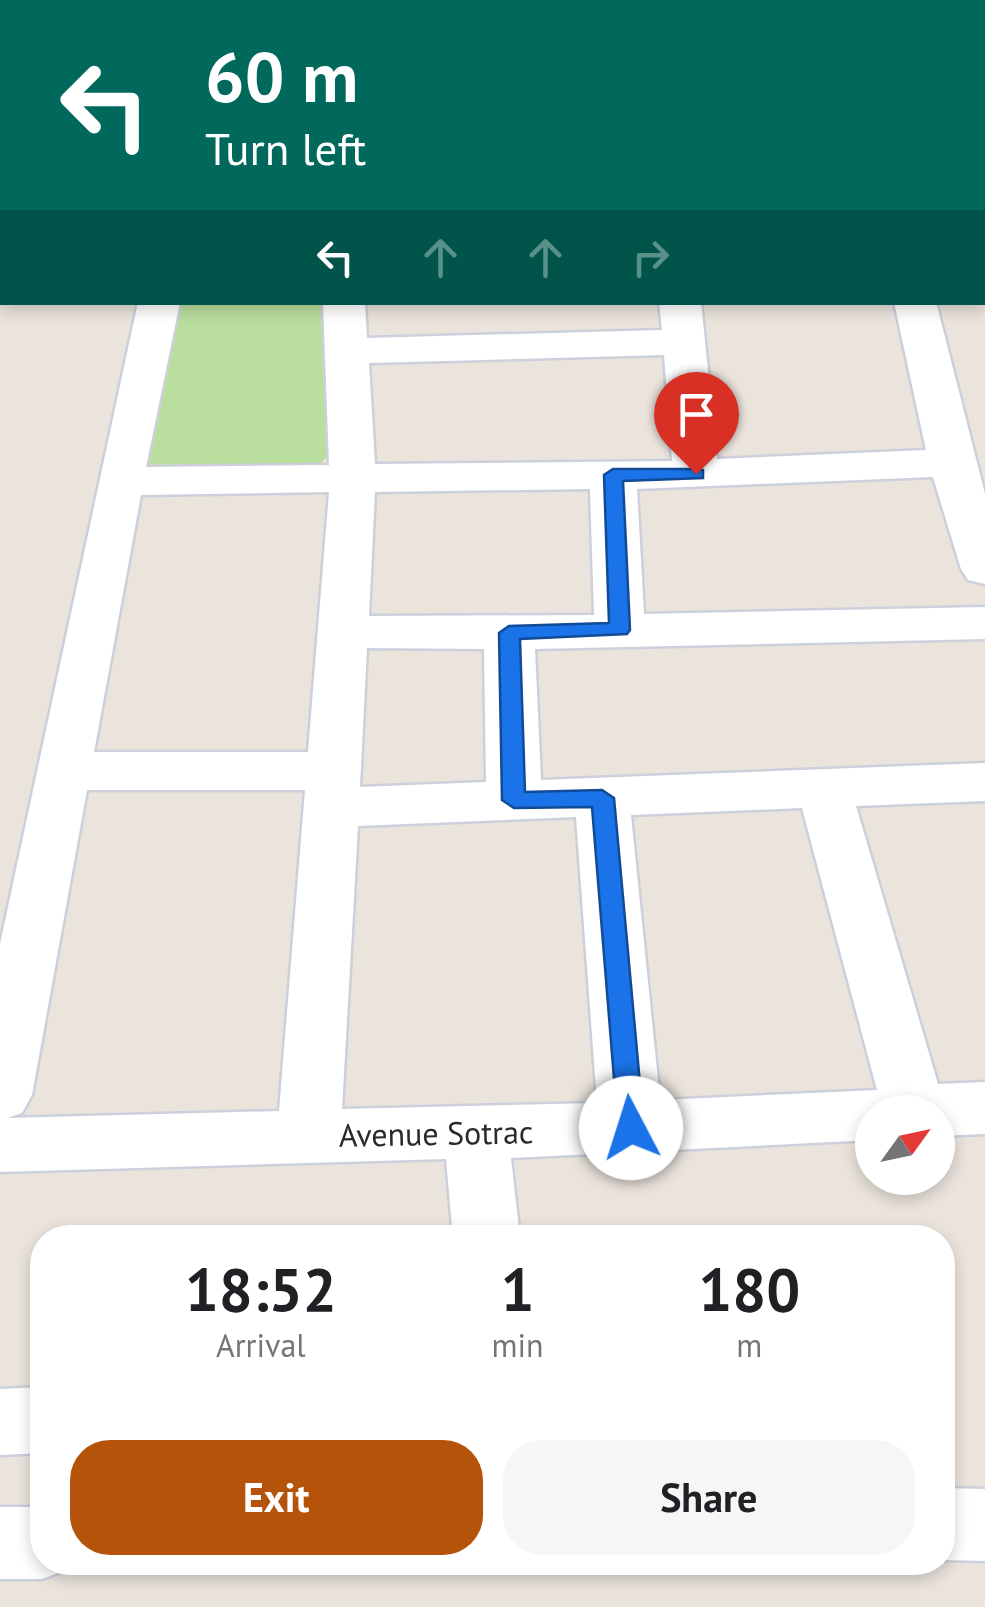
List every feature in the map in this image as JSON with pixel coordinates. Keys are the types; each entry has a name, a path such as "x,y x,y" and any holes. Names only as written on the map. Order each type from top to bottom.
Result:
{"street":[{"path":"0,1095 158,305"},
{"path":"309,1136 353,479 344,305"},
{"path":"915,305 952,462 985,569"},
{"path":"346,350 681,322 696,474"},
{"path":"120,482 696,474 952,462"},
{"path":"613,475 620,630"},
{"path":"342,632 509,633 985,623"},
{"path":"509,633 514,800"},
{"path":"63,770 514,800 985,782"},
{"path":"824,790 909,1095"},
{"path":"602,798 631,1128"},
{"path":"955,1110 985,1108"},
{"name":"Avenue Sotrac","path":"0,1145 631,1128 855,1115"},
{"path":"476,1132 486,1225"},
{"path":"0,1422 30,1421"},
{"path":"955,1524 985,1525"},
{"path":"0,1543 30,1543"}],"green space":[{"path":"175,305 326,305 325,375 336,449 319,465 243,472 148,464 172,340"}],"route":[{"path":"631,1128 602,798 514,800 509,633 620,630 613,475 696,474"}]}
